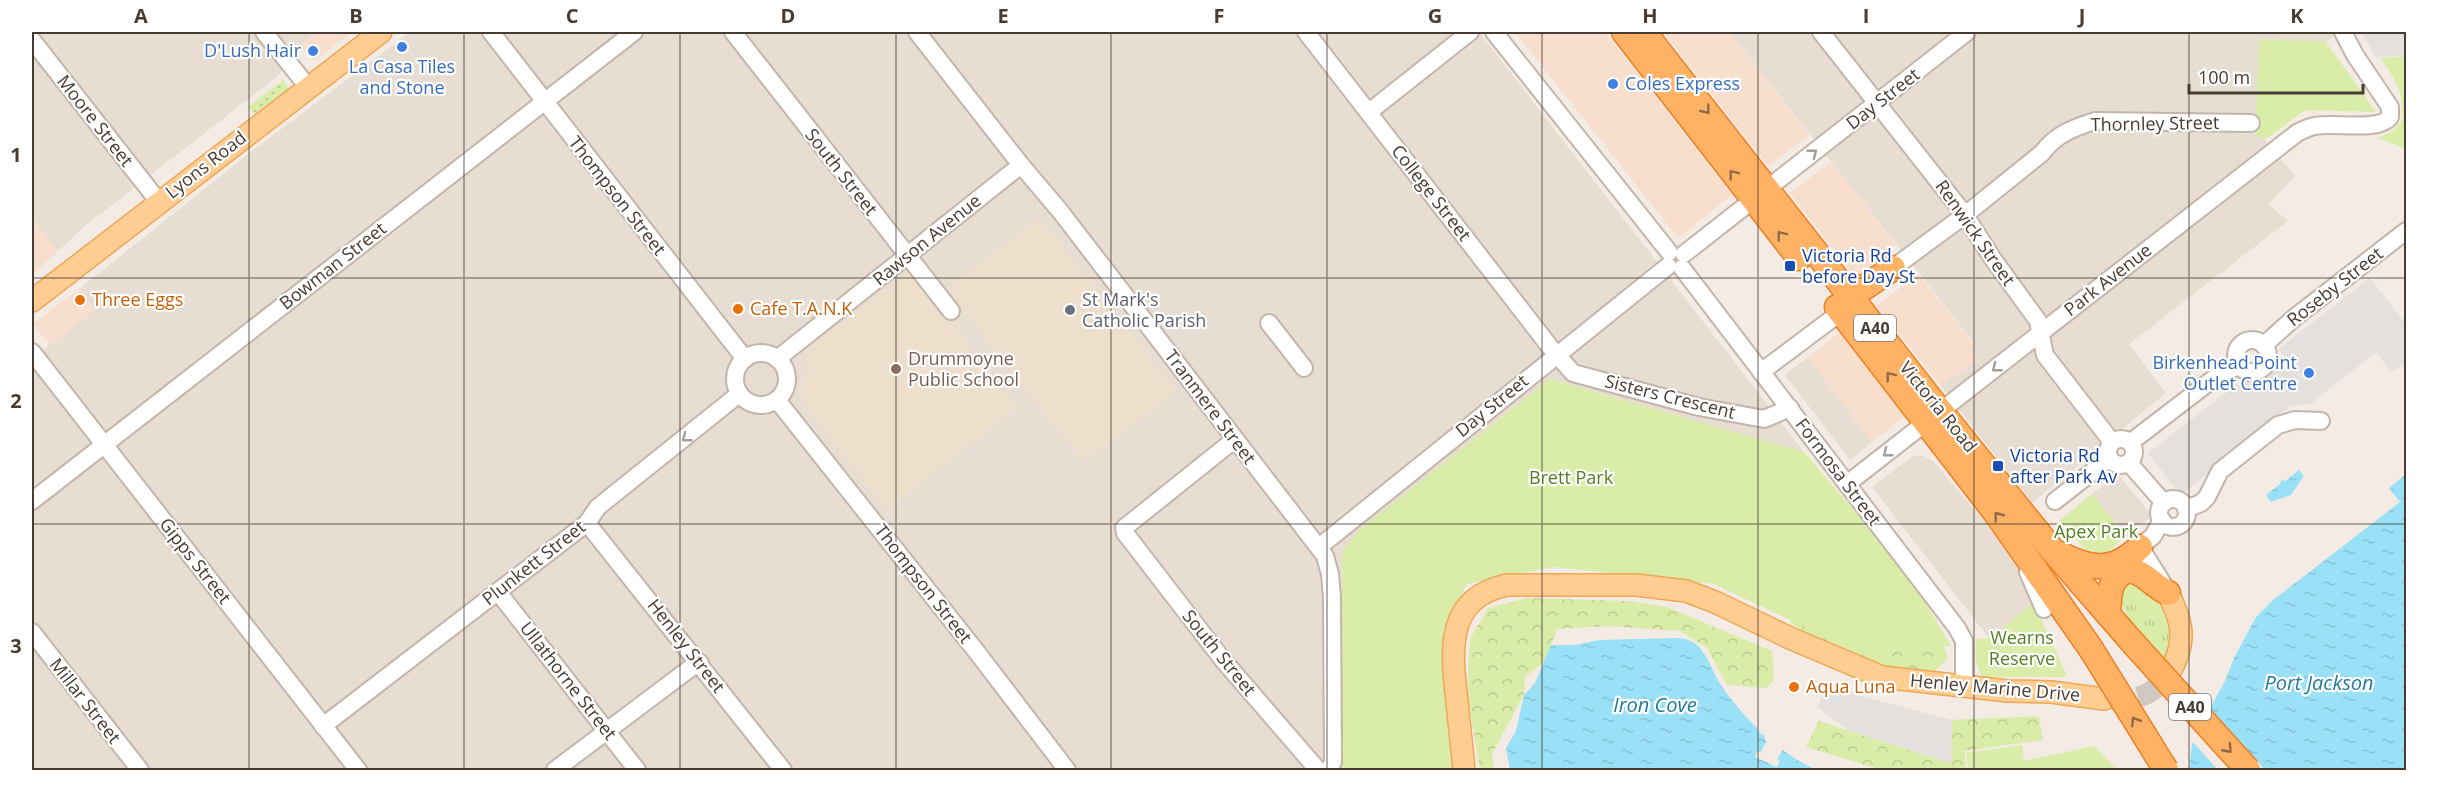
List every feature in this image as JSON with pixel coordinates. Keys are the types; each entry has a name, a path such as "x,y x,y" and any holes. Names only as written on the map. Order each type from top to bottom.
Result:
{"highway":[{"name":"Victoria Road","path":"1624,32 1760,195 1934,416 2248,771"},
{"name":"Victoria Road","path":"1644,32 1760,195"},
{"path":"1842,300 1893,268"},
{"name":"Victoria Road","path":"1934,416 1998,516 2091,649 2166,771"},
{"path":"2053,551 2082,565 2094,567 2146,557"},
{"path":"2108,614 2114,579 2127,570 2143,574 2156,587 2168,593"}],"main road":[{"name":"Lyons Road","path":"32,301 381,32"},
{"name":"Henley Marine Drive","path":"1464,771 1454,672 1454,635 1462,615 1478,596 1491,589 1507,585 1636,585 1686,591 1873,674 1964,687 2016,692 2051,692 2104,699"},
{"path":"2168,593 2180,618 2182,631 2177,658 2172,668"}],"street":[{"path":"264,32 308,87"},
{"name":"Thompson Street","path":"491,32 745,359"},
{"name":"Bowman Street","path":"32,501 634,32"},
{"name":"South Street","path":"733,32 951,311"},
{"name":"Tranmere Street","path":"917,32 1060,211 1234,440 1319,547 1328,562 1332,597 1333,762 1329,771"},
{"name":"College Street","path":"1306,32 1556,354"},
{"path":"1369,112 1470,32"},
{"name":"Formosa Street","path":"1494,32 1676,260 1957,628 1964,641 1964,687"},
{"name":"Renwick Street","path":"1821,32 1965,215 1993,259 2038,321 2045,355 2111,450"},
{"name":"Day Street","path":"1319,547 1556,354 1967,32"},
{"name":"Park Avenue","path":"1847,484 2297,133 2324,125 2385,123 2390,117 2390,107 2355,55 2343,32"},
{"name":"Moore Street","path":"32,40 159,201"},
{"name":"Thornley Street","path":"1893,268 1965,215 2042,153 2051,140 2073,128 2095,121 2251,123"},
{"name":"Rawson Avenue","path":"777,359 1021,165"},
{"name":"Roseby Street","path":"2264,345 2294,318 2406,231"},
{"path":"1761,372 1842,300"},
{"path":"1269,323 1304,368"},
{"path":"2254,340 2264,345 2268,360 2263,369 2253,373 2239,366 2236,356 2239,346 2254,340"},
{"name":"Gipps Street","path":"32,352 358,771"},
{"path":"761,353 777,359 783,365 787,380 782,395 777,400 769,404 753,404 735,398 736,372 745,359 761,353"},
{"name":"Sisters Crescent","path":"1556,354 1573,373 1699,407 1764,419 1790,408"},
{"path":"2131,442 2221,373 2239,366"},
{"name":"Plunkett Street","path":"323,726 587,523 598,507 735,398"},
{"name":"Thompson Street","path":"777,400 969,642 1067,771"},
{"path":"2187,509 2201,503 2220,471 2278,425 2295,420 2321,421"},
{"path":"2055,501 2111,450 2120,438 2131,442"},
{"name":"South Street","path":"1234,440 1125,530 1223,660 1318,771"},
{"path":"2129,463 2135,453 2131,442"},
{"path":"2111,450 2116,464 2129,463"},
{"path":"2129,463 2164,503"},
{"path":"2171,499 2179,500 2187,509 2184,521 2178,525 2166,523 2159,513 2164,503 2171,499"},
{"name":"Henley Street","path":"587,523 700,663 783,771"},
{"path":"2146,557 2158,530 2166,523"},
{"path":"2146,557 2158,547 2166,523"},
{"path":"2146,557 2168,593"},
{"path":"2025,566 2044,609"},
{"name":"Ullathorne Street","path":"498,592 637,771"},
{"name":"Millar Street","path":"32,632 140,771"},
{"path":"555,771 607,730 700,663"}],"shaded area":[{"path":"32,32 317,32 299,45 279,75 85,226 58,251 32,218"},
{"path":"317,32 352,32 316,60 312,60 300,44"},
{"path":"410,32 1479,32 1804,452 1549,379 1342,770 32,770 32,358 95,310 79,289 251,152"},
{"path":"1515,32 1605,32 1732,195 1678,238"},
{"path":"1663,32 1729,32 1809,135 1768,166"},
{"path":"1729,32 2339,32 2326,42 2259,39 2255,134 2265,140 2295,176 2268,204 2288,221 2129,344 2166,393 2032,503 1941,386 1977,360 1969,349 1975,344"},
{"path":"2361,32 2406,32 2406,56 2376,57"},
{"path":"1831,162 1896,245 1856,278 1790,193"},
{"path":"32,218 58,251 32,275"},
{"path":"1040,218 1175,391 1084,462 947,289"},
{"name":"Drummoyne Public School","path":"910,270 1017,408 886,509 801,399 809,349"},
{"path":"1918,274 1975,345 1969,350 1977,360 1941,386 1877,306"},
{"name":"Birkenhead Point Outlet Centre","path":"2370,278 2406,324 2406,362 2390,371 2376,352 2315,400 2315,403 2290,406 2181,495 2148,453 2243,379 2254,383 2283,361 2284,355 2278,349"},
{"path":"79,289 95,310 50,345 33,324"},
{"path":"1841,332 1904,417 1872,442 1808,357"},
{"path":"1808,357 1872,442 1850,460 1785,375"},
{"path":"1922,455 1933,461 2019,563 2034,603 1989,638 1872,487 1913,456"},
{"path":"2118,474 2152,516 2126,536 2092,494"},
{"path":"1830,680 1856,695 1952,720 1951,763 1848,730 1817,707"}],"green space":[{"path":"2259,39 2326,42 2376,112 2305,110 2265,140 2255,134"},
{"path":"2406,56 2406,149 2378,138 2390,133 2402,121 2402,102 2398,87 2380,58"},
{"path":"283,80 289,88 254,114 248,107"},
{"name":"Brett Park","path":"1550,379 1804,452 1863,521 1926,603 1951,646 1898,645 1870,658 1714,584 1553,567 1467,584 1443,629 1456,770 1341,770 1342,553 1358,531"},
{"name":"Apex Park","path":"2092,494 2126,536 2105,554 2086,551 2059,521"},
{"path":"2126,579 2149,595 2164,611 2170,632 2165,661 2134,625 2124,609 2121,596"},
{"path":"1801,593 1939,633 1948,658 1935,671 1885,667 1827,647 1790,623"},
{"path":"1527,598 1628,601 1667,607 1772,651 1774,680 1766,688 1727,685 1707,648 1680,631 1607,626 1557,629 1546,660 1525,677 1524,695 1492,754 1495,770 1480,770 1467,693 1470,639 1488,608"},
{"name":"Wearns Reserve","path":"2034,603 2066,674 2065,677 1983,677 1977,664 1976,639 1989,638"},
{"path":"2039,716 2043,740 1964,751 1967,770 1882,770 1806,747 1819,721 1950,763 1952,720"},
{"path":"2022,745 2024,761 2094,746 2117,770 1969,770 1966,753"}],"water":[{"path":"2299,470 2304,476 2291,495 2271,502 2266,495 2280,484 2281,480 2285,481"},
{"name":"Port Jackson","path":"2406,474 2406,770 2189,770 2192,744 2199,728 2256,617 2273,600 2400,502 2389,488"},
{"name":"Iron Cove","path":"1675,638 1688,640 1700,648 1720,683 1753,724 1777,746 1817,770 1510,770 1506,748 1516,731 1524,695 1535,683 1551,645 1574,645 1599,640"}],"pier":[{"path":"2208,707 2265,770 2218,770 2191,740"},
{"path":"1758,723 1784,747 1777,760 1780,761 1777,767 1755,757 1757,751 1761,752 1766,742 1764,735 1759,733"}],"tunnel":[{"path":"2107,699 2128,699 2145,695 2159,685 2172,668"}],"place":[{"name":"La Casa Tiles and Stone","path":"402,47"},
{"name":"D'Lush Hair","path":"313,51"},
{"name":"Coles Express","path":"1613,84"},
{"name":"Victoria Rd before Day St","path":"1790,266"},
{"name":"Three Eggs","path":"80,300"},
{"name":"Cafe T.A.N.K","path":"738,309"},
{"name":"St Mark's Catholic Parish","path":"1070,310"},
{"name":"Drummoyne Public School","path":"896,369"},
{"name":"Birkenhead Point Outlet Centre","path":"2309,373"},
{"name":"Victoria Rd after Park Av","path":"1998,466"},
{"name":"Aqua Luna","path":"1794,687"}]}
